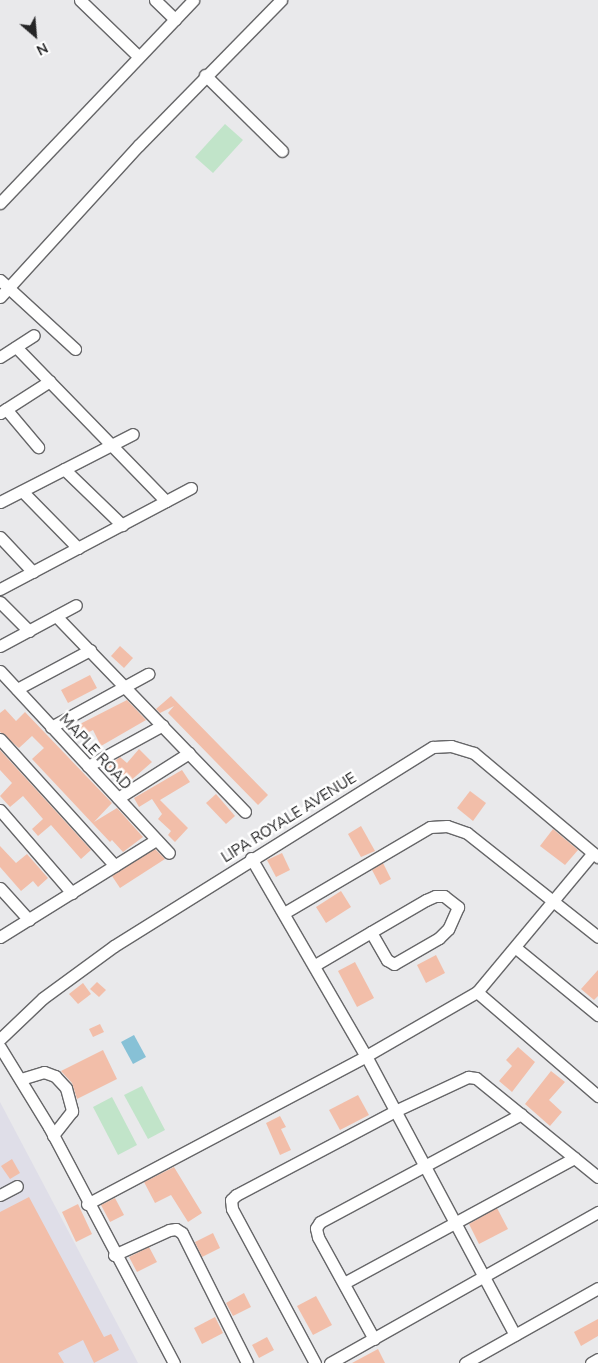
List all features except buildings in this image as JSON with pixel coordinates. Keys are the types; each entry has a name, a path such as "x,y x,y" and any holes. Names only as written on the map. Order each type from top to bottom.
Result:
{"street":[{"path":"80,0 138,56"},
{"path":"155,0 175,19"},
{"path":"0,203 193,0"},
{"path":"0,298 205,75 280,0"},
{"path":"205,75 282,151"},
{"path":"0,280 75,349"},
{"path":"0,357 34,336"},
{"path":"16,347 166,501"},
{"path":"38,447 3,411 50,382"},
{"path":"0,502 133,434"},
{"path":"64,469 122,525"},
{"path":"0,589 191,488"},
{"path":"22,491 78,548"},
{"path":"0,537 33,572"},
{"path":"0,602 29,631"},
{"path":"0,646 76,604"},
{"path":"56,616 126,686 245,812"},
{"path":"17,689 90,650"},
{"name":"MAPLE ROAD","path":"0,671 169,853"},
{"path":"52,727 148,674"},
{"path":"88,766 163,725"},
{"path":"0,739 115,866"},
{"name":"LIPA ROYALE AVENUE","path":"0,1039 21,1016 74,973 251,858 432,747 451,746 474,752 595,855"},
{"path":"118,798 189,753"},
{"path":"0,810 72,893"},
{"path":"284,913 430,827 447,826 467,833 598,937"},
{"path":"0,937 156,840"},
{"path":"87,1204 366,1056 477,992 595,855"},
{"path":"251,858 315,965 366,1056 423,1167 515,1335"},
{"path":"0,888 29,920"},
{"path":"315,965 371,932 435,896 444,896 458,907 448,929 439,938 394,964 387,960 371,932"},
{"path":"516,948 598,1015"},
{"path":"477,992 598,1096"},
{"path":"0,1047 21,1079 53,1136 114,1255 174,1363"},
{"path":"21,1079 44,1072 55,1076 66,1088 72,1100 72,1111 53,1136"},
{"path":"316,1363 230,1200 394,1111 468,1077 476,1078 598,1177"},
{"path":"374,1339 318,1237 316,1228 320,1222 520,1114"},
{"path":"344,1283 574,1158"},
{"path":"0,1195 17,1186"},
{"path":"330,1363 598,1212"},
{"path":"114,1255 169,1230 182,1233 247,1363"},
{"path":"465,1363 598,1288"},
{"path":"591,1363 598,1359"}],"shaded area":[{"path":"0,1102 138,1363 0,1363"}],"green space":[{"path":"225,124 243,140 213,173 195,157"},
{"path":"142,1086 165,1130 148,1139 124,1095"},
{"path":"112,1097 137,1145 118,1155 93,1107"}],"water":[{"path":"134,1035 146,1057 133,1064 121,1042"}]}
